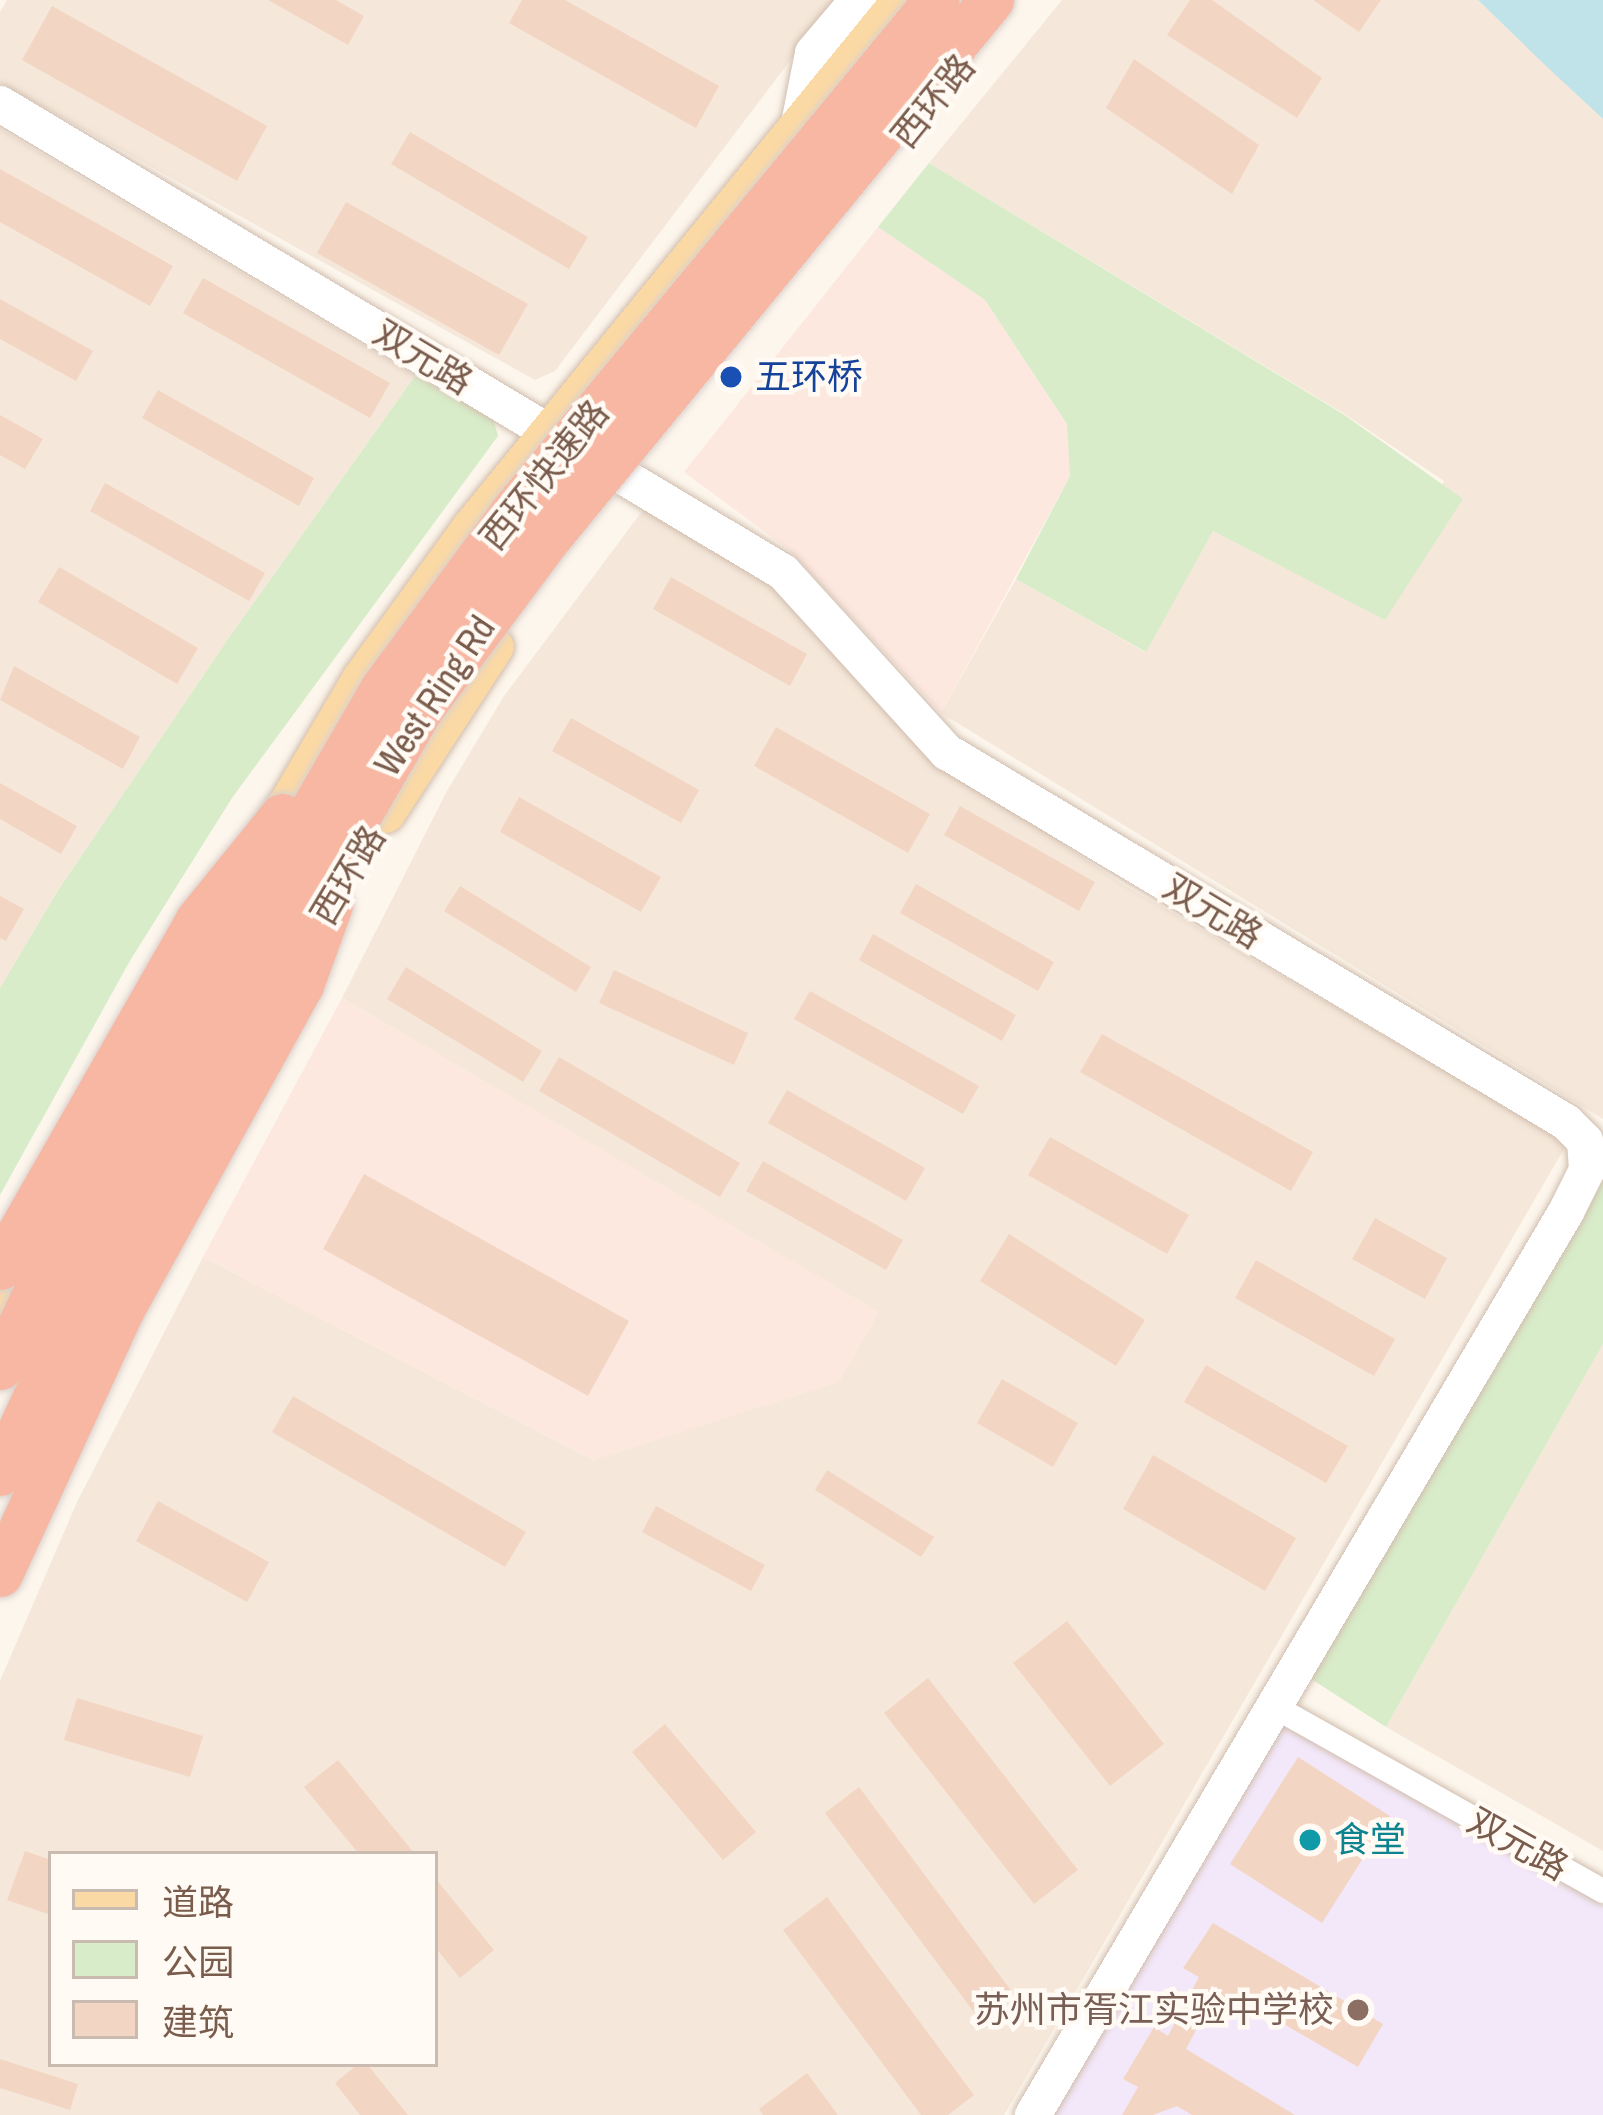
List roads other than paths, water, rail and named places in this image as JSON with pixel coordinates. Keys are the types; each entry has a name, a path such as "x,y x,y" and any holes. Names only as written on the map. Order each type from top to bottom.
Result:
{"highway":[{"name":"西环快速路","path":"0,1367 46,1270 368,711 515,509 936,0"},
{"name":"West Ring Rd","path":"6,1480 85,1289 419,711 548,538 991,0"},
{"path":"0,1268 197,921 368,711"},
{"path":"0,1574 123,1306 301,986 370,791"}],"main road":[{"path":"0,1308 192,964 361,679 548,432 901,0"},
{"name":"西环路","path":"0,1531 6,1480 266,1013 401,787 539,583 1016,0"}],"street":[{"path":"800,124 813,53 858,0"},
{"name":"双元路","path":"0,104 783,572 947,752 1566,1122 1586,1142 1587,1170 1566,1212 1275,1707 1603,1891"},
{"path":"1033,2115 1275,1707"}],"water":[{"path":"1478,0 1603,0 1603,119 1546,66"}],"place":[{"name":"五环桥","path":"731,377"},
{"name":"食堂","path":"1310,1840"},
{"name":"苏州市胥江实验中学校","path":"1358,2010"}]}
